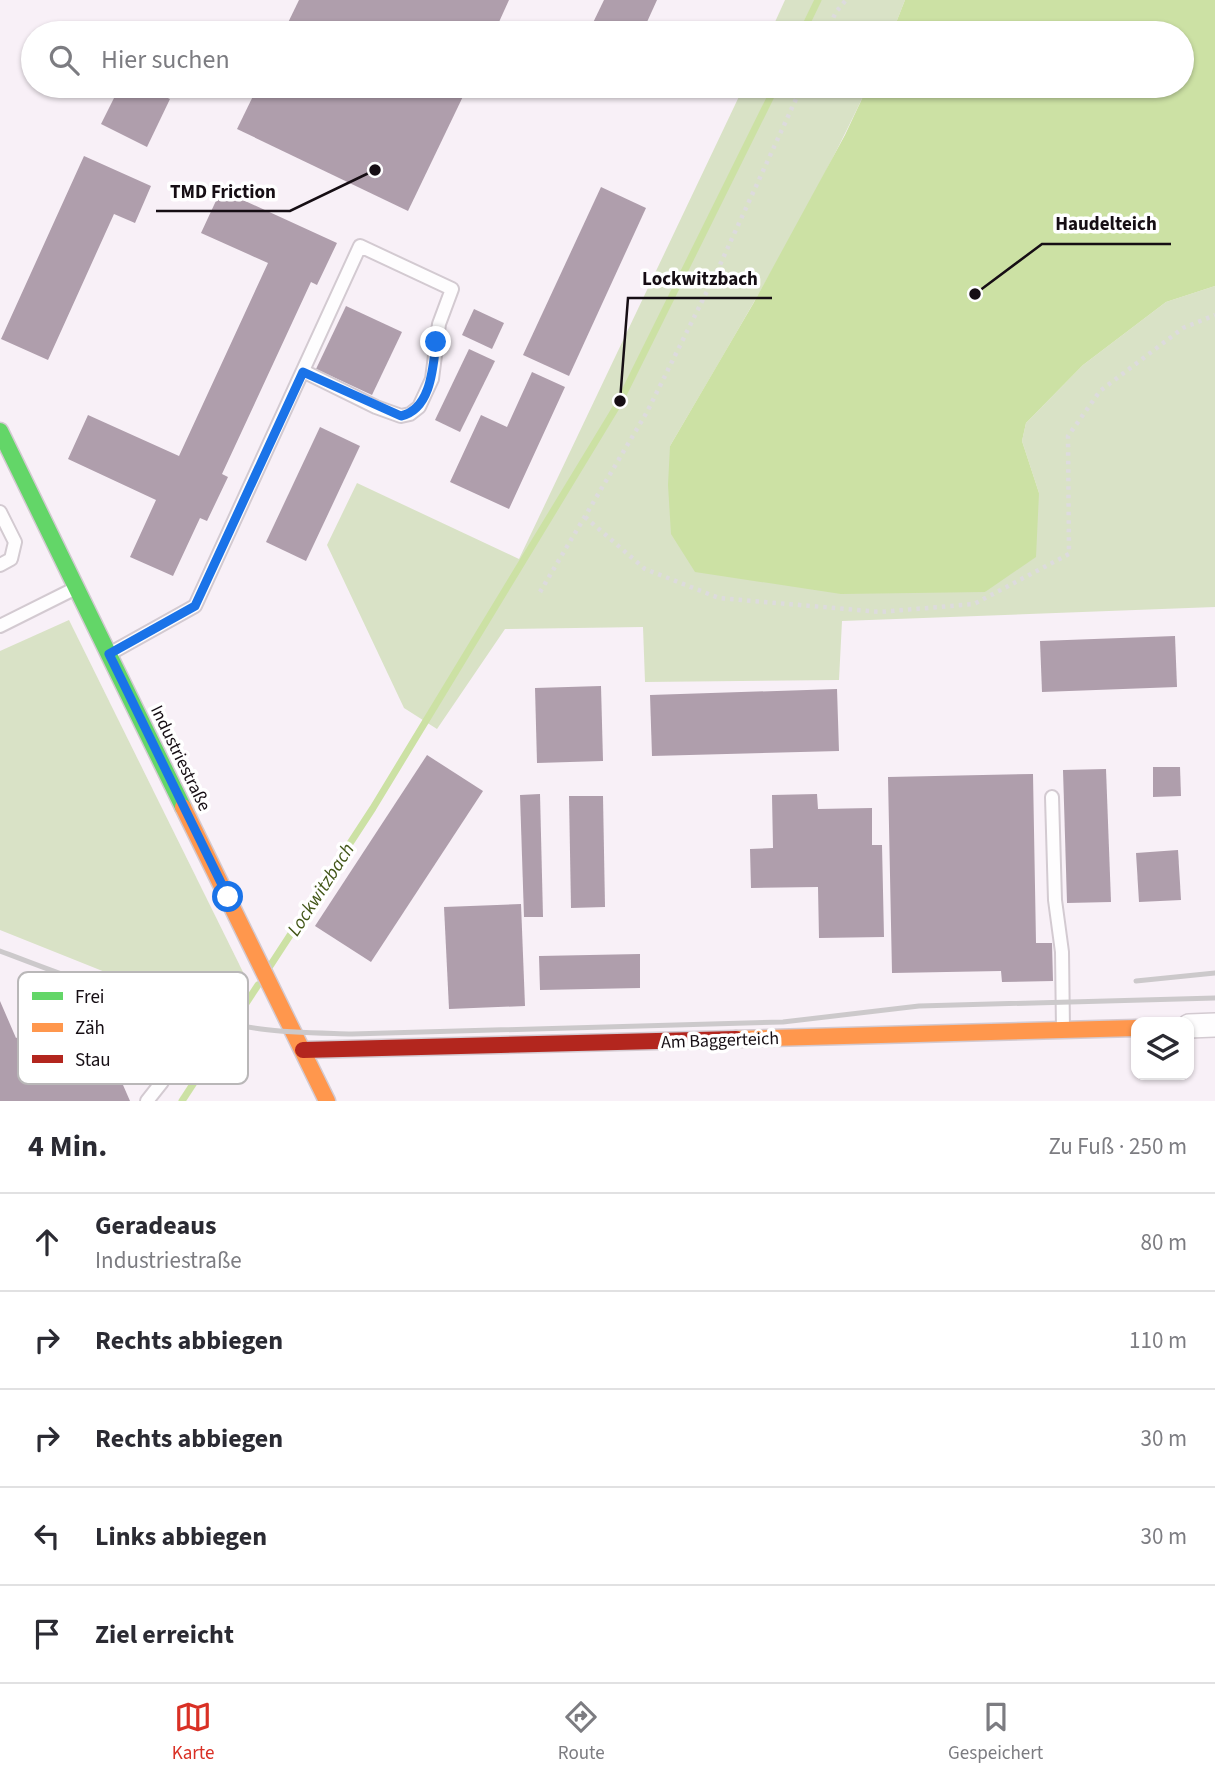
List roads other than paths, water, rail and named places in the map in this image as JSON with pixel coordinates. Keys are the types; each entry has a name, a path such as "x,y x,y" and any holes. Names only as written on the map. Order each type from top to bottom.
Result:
{"street":[{"name":"Industriestraße","path":"0,431 327,1101"},
{"path":"1194,1026 1215,1025"},
{"name":"Am Baggerteich","path":"303,1050 1131,1028"}],"lane":[{"path":"109,654 195,606 360,246 452,289 439,324 432,379 419,407 410,414 401,416 388,412 303,372"},
{"path":"0,512 15,542 11,559 0,565"},
{"path":"0,626 76,588"},
{"path":"1052,797 1055,900 1062,952 1063,1030"},
{"path":"147,1101 160,1084"}],"waterway":[{"name":"Lockwitzbach","path":"808,21 818,0"},
{"name":"Lockwitzbach","path":"270,966 373,808 620,401 770,98"},
{"name":"Lockwitzbach","path":"248,1000 258,985"},
{"name":"Lockwitzbach","path":"182,1101 193,1084"}],"railway":[{"path":"0,951 56,972"},
{"path":"1136,981 1215,973"},
{"path":"248,1027 306,1033 352,1034 783,1022 919,1006 1215,998"}],"place":[{"name":"TMD Friction","path":"375,170"},
{"name":"Haudelteich","path":"975,294"},
{"name":"Lockwitzbach","path":"620,401"}]}
